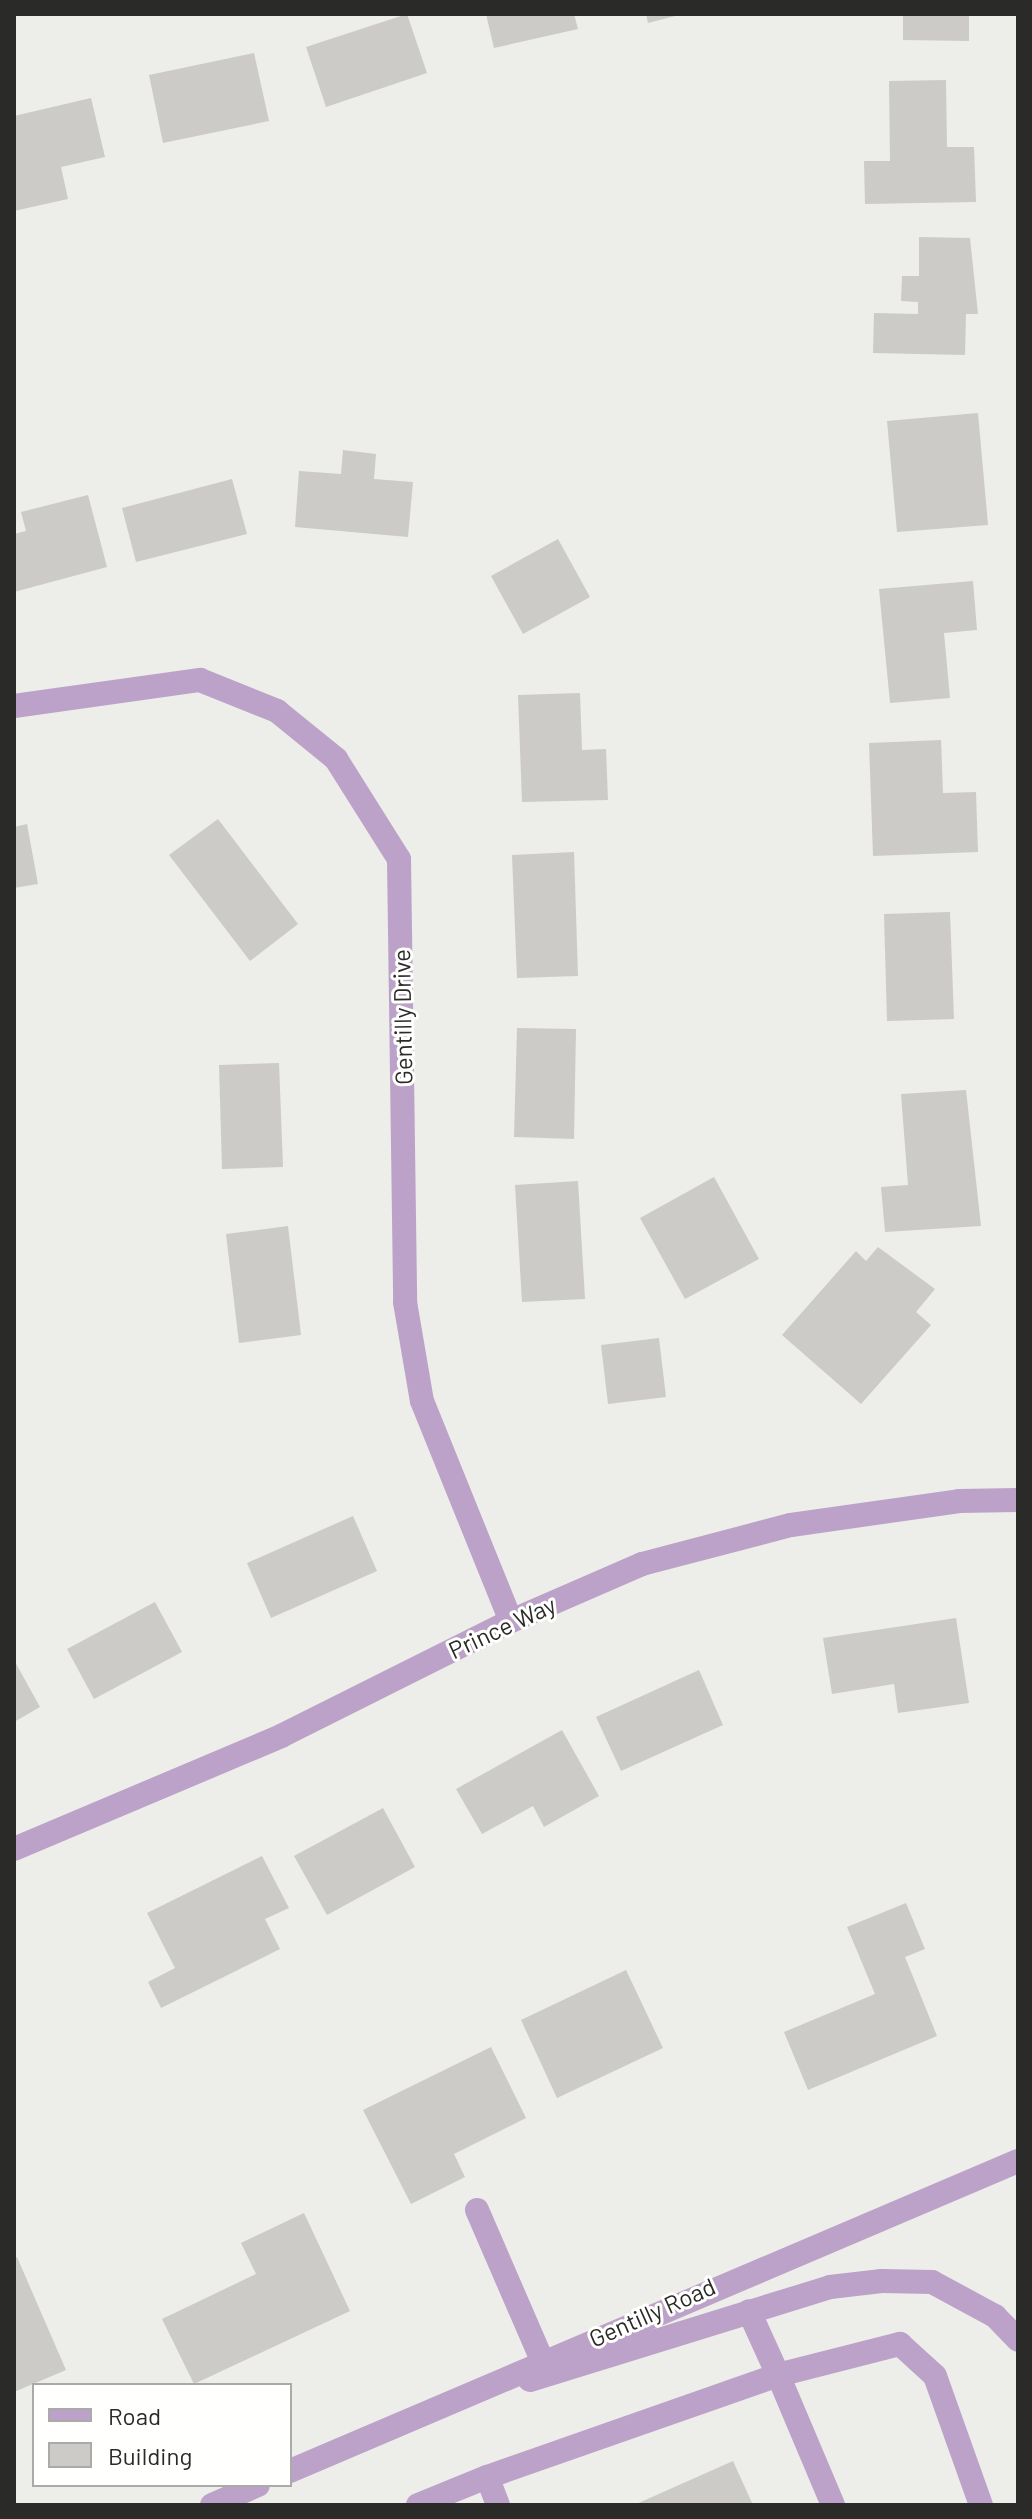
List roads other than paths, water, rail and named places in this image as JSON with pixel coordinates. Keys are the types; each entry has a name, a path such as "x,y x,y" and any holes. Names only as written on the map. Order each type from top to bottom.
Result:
{"street":[{"name":"Gentilly Drive","path":"14,706 200,680 277,711 336,759 399,859 405,1302 422,1401 511,1621"},
{"name":"Prince Way","path":"14,1849 281,1736 511,1621 642,1564 791,1525 959,1501 1018,1500"},
{"name":"Gentilly Road","path":"292,2470 542,2360 1018,2161"},
{"path":"477,2210 542,2360"},
{"path":"406,2420 830,2287 932,2282 995,2316 1018,2340"},
{"path":"749,2311 833,2505"},
{"path":"418,2505 487,2477 778,2375 900,2344 935,2376 981,2505"},
{"path":"487,2477 498,2505"},
{"path":"212,2505 253,2487"}]}
